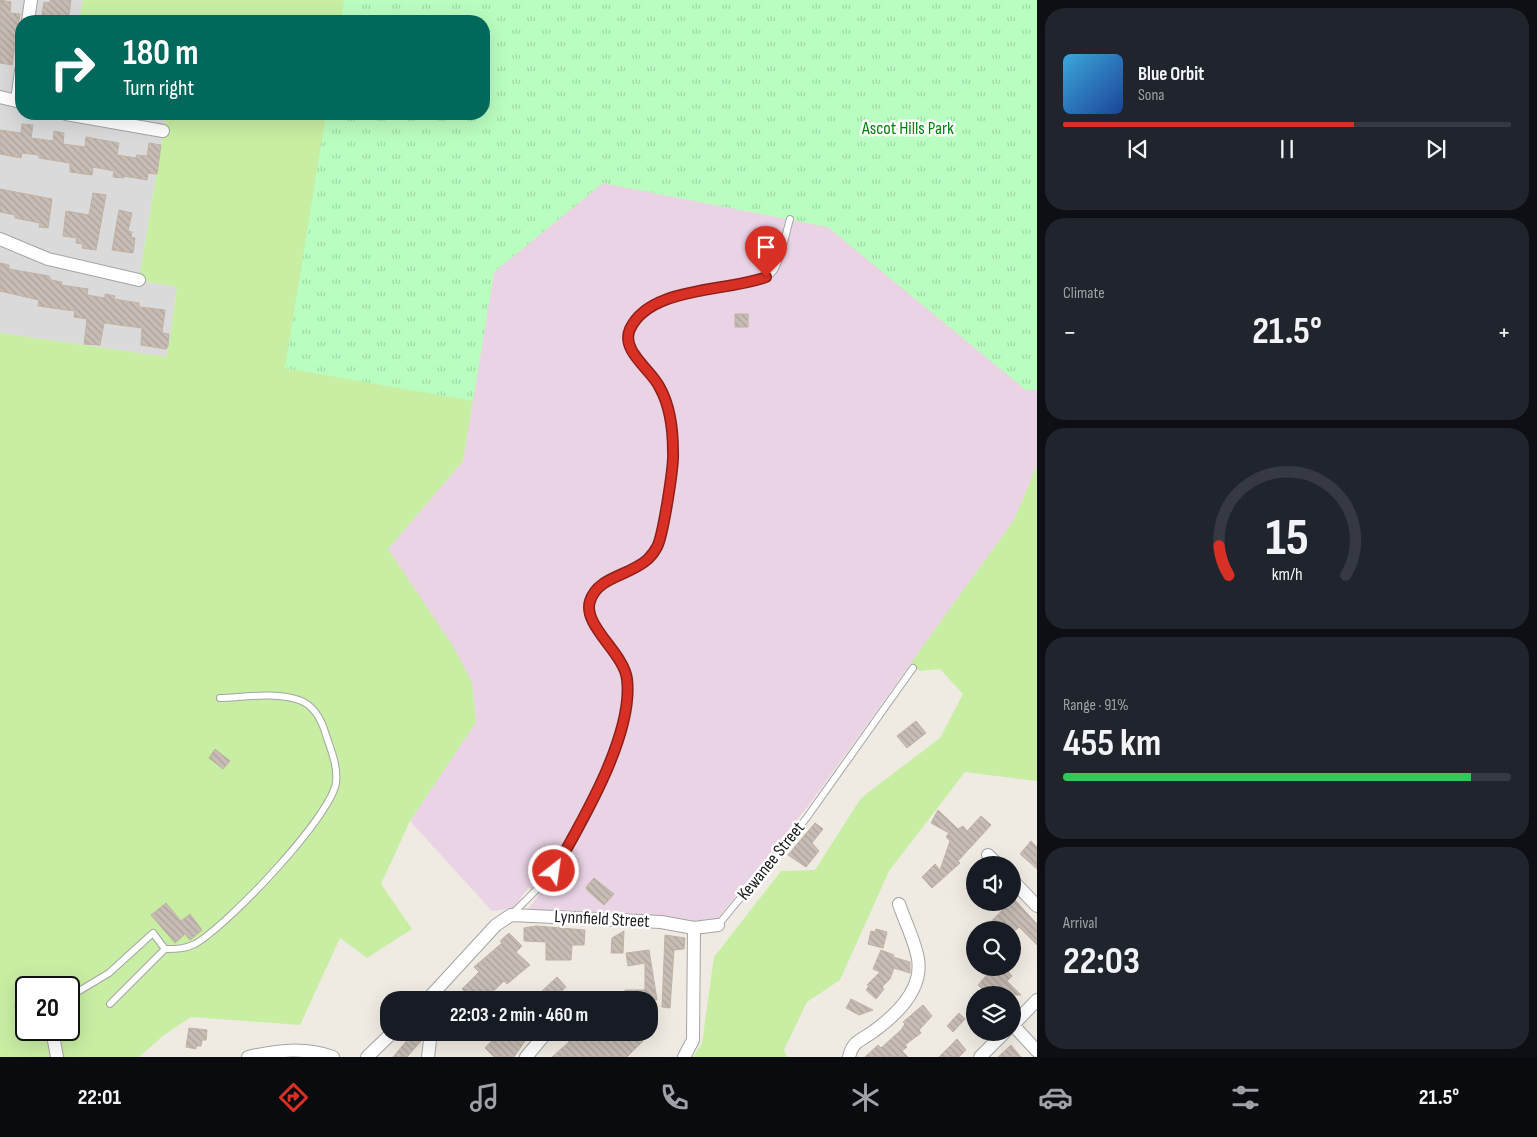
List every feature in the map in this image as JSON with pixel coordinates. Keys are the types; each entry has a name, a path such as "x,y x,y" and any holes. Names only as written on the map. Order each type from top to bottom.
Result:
{"street":[{"path":"29,15 32,0"},
{"path":"0,97 15,100"},
{"path":"100,120 163,131"},
{"path":"0,239 48,260 139,280"},
{"path":"1021,889 1037,906"},
{"path":"849,1057 852,1046 897,1013 911,994 918,973 918,959 899,904"},
{"path":"436,991 496,925 511,915"},
{"name":"Lynnfield Street","path":"511,915 652,921 694,928"},
{"name":"Kewanee Street","path":"694,928 718,926"},
{"path":"684,1057 693,1040 694,928"},
{"path":"1021,1017 1037,1000"},
{"path":"1021,1034 1037,1051"},
{"path":"54,1041 58,1057"},
{"path":"367,1057 384,1041"},
{"path":"428,1057 430,1041"},
{"path":"526,1057 539,1041"},
{"path":"980,1057 996,1041"},
{"path":"248,1057 275,1051 300,1050 320,1052 333,1057"}],"lane":[{"path":"511,915 554,871 588,811 622,729 626,709 627,677 616,653 597,630 590,616 589,603 596,589 610,579 631,571 647,559 657,546 674,454 673,435 661,388 648,369 634,355 629,344 629,331 638,317 652,306 681,296 753,282 766,277 774,270 790,219"},
{"name":"Kewanee Street","path":"718,926 805,820 914,668"},
{"path":"110,1004 165,949 180,949 194,944 223,922 308,833 336,784 336,768 325,729 316,712 309,706 302,701 283,696 220,698"},
{"path":"80,990 109,973 153,933 165,949"}],"shaded area":[{"path":"0,0 83,0 80,15 15,15 15,120 165,120 139,280 177,287 167,357 0,333"},
{"path":"603,183 828,227 1026,389 1037,390 1037,465 1014,520 809,805 714,923 530,911 528,909 540,894 529,887 513,908 492,911 410,821 476,722 472,682 388,549 463,461 494,272"}],"green space":[{"path":"83,0 1037,0 1037,390 1026,390 828,227 603,183 494,272 463,461 388,549 453,646 472,682 476,722 410,821 381,884 412,929 367,958 340,938 300,1025 191,1017 164,1035 139,1057 0,1057 0,333 167,357 177,287 139,280 165,120 490,120 490,15 80,15"},
{"name":"Ascot Hills Park","path":"344,0 1037,0 1037,390 1026,390 828,227 603,183 494,272 473,401 285,368 325,120 490,120 490,15 342,15"},
{"path":"1037,465 1037,781 965,772 889,871 840,980 807,1002 784,1050 787,1057 693,1057 702,1043 714,957 781,871 815,870 861,798 940,738 963,694 940,669 920,671 910,664 1014,520"}],"building":[{"path":"0,0 11,2 10,13 20,14 15,15 15,46 12,65 0,63"},
{"path":"50,0 71,0 69,15 42,15 44,2 50,3"},
{"path":"22,124 33,125 31,138 53,141 54,131 64,133 63,144 85,147 86,137 119,143 117,155 136,158 137,155 147,156 149,143 161,145 157,174 148,173 147,180 124,176 124,178 113,177 114,171 93,167 92,175 70,172 70,163 39,158 39,155 22,153 21,158 0,154 0,130 21,133"},
{"path":"0,189 52,199 48,228 39,227 40,223 15,218 15,215 0,212"},
{"path":"93,193 106,195 96,250 82,248 83,244 76,243 77,238 63,236 66,211 89,215"},
{"path":"119,210 132,213 128,231 132,232 131,237 135,238 133,253 112,250"},
{"path":"0,263 9,265 9,269 49,276 51,280 62,282 61,285 88,289 87,295 105,298 105,294 115,296 114,299 139,303 139,307 165,310 162,333 169,334 168,346 166,349 141,345 142,328 104,323 100,345 84,344 87,319 74,317 75,311 38,306 39,300 0,291"},
{"path":"735,314 748,314 748,327 735,327"},
{"path":"916,721 926,733 907,748 897,736"},
{"path":"215,749 230,761 223,769 209,758"},
{"path":"938,810 958,829 963,826 967,831 981,816 991,825 958,861 960,863 932,888 922,877 935,864 940,870 950,841 946,837 949,833 931,823"},
{"path":"815,823 823,829 812,843 819,851 806,867 788,855"},
{"path":"1031,841 1037,847 1037,869 1020,854"},
{"path":"594,878 614,894 604,905 587,890 586,887"},
{"path":"166,903 181,921 190,914 202,930 190,940 185,934 175,943 151,915"},
{"path":"1021,907 1037,924 1037,945 1021,929 1021,921 992,921 1001,911 1021,911"},
{"path":"536,926 585,930 584,945 572,945 571,960 546,960 546,942 524,941 524,928"},
{"path":"876,929 887,932 883,948 868,944 871,931 875,932"},
{"path":"624,931 623,953 611,953 612,938"},
{"path":"509,933 522,946 516,952 530,965 507,984 504,981 493,991 464,991 462,989 479,972 474,967 502,943 500,941"},
{"path":"665,935 685,938 684,949 674,950 670,1008 662,1007"},
{"path":"649,950 656,991 625,991 645,990 645,963 628,966 626,953"},
{"path":"881,950 894,955 893,957 910,962 910,973 894,968 890,979 882,987 884,989 876,999 866,990 869,986 867,985 880,972 873,969"},
{"path":"986,976 1012,976 1007,981 1012,986 978,985"},
{"path":"557,977 566,987 562,991 542,991"},
{"path":"851,999 873,1010 859,1015 846,1008"},
{"path":"923,1005 932,1016 919,1030 921,1033 905,1045 907,1047 902,1051 908,1057 865,1057 878,1045 881,1048 901,1030 905,1024 903,1022"},
{"path":"959,1013 965,1019 953,1032 947,1026"},
{"path":"189,1028 207,1030 206,1040 202,1040 201,1046 196,1046 196,1049 186,1047"},
{"path":"957,1039 966,1050 959,1057 939,1057"},
{"path":"406,1041 421,1041 407,1057 393,1057"},
{"path":"492,1041 525,1041 514,1057 494,1057 485,1048"},
{"path":"643,1041 627,1057 552,1057 569,1042"},
{"path":"1011,1045 1021,1057 998,1057"}],"route":[{"path":"554,871 588,811 622,729 627,700 627,677 616,653 597,630 590,616 589,603 596,589 610,579 631,571 647,559 657,546 662,530 674,454 673,435 661,388 648,369 634,355 629,344 629,331 638,317 650,306 681,296 753,282 766,277"}]}
